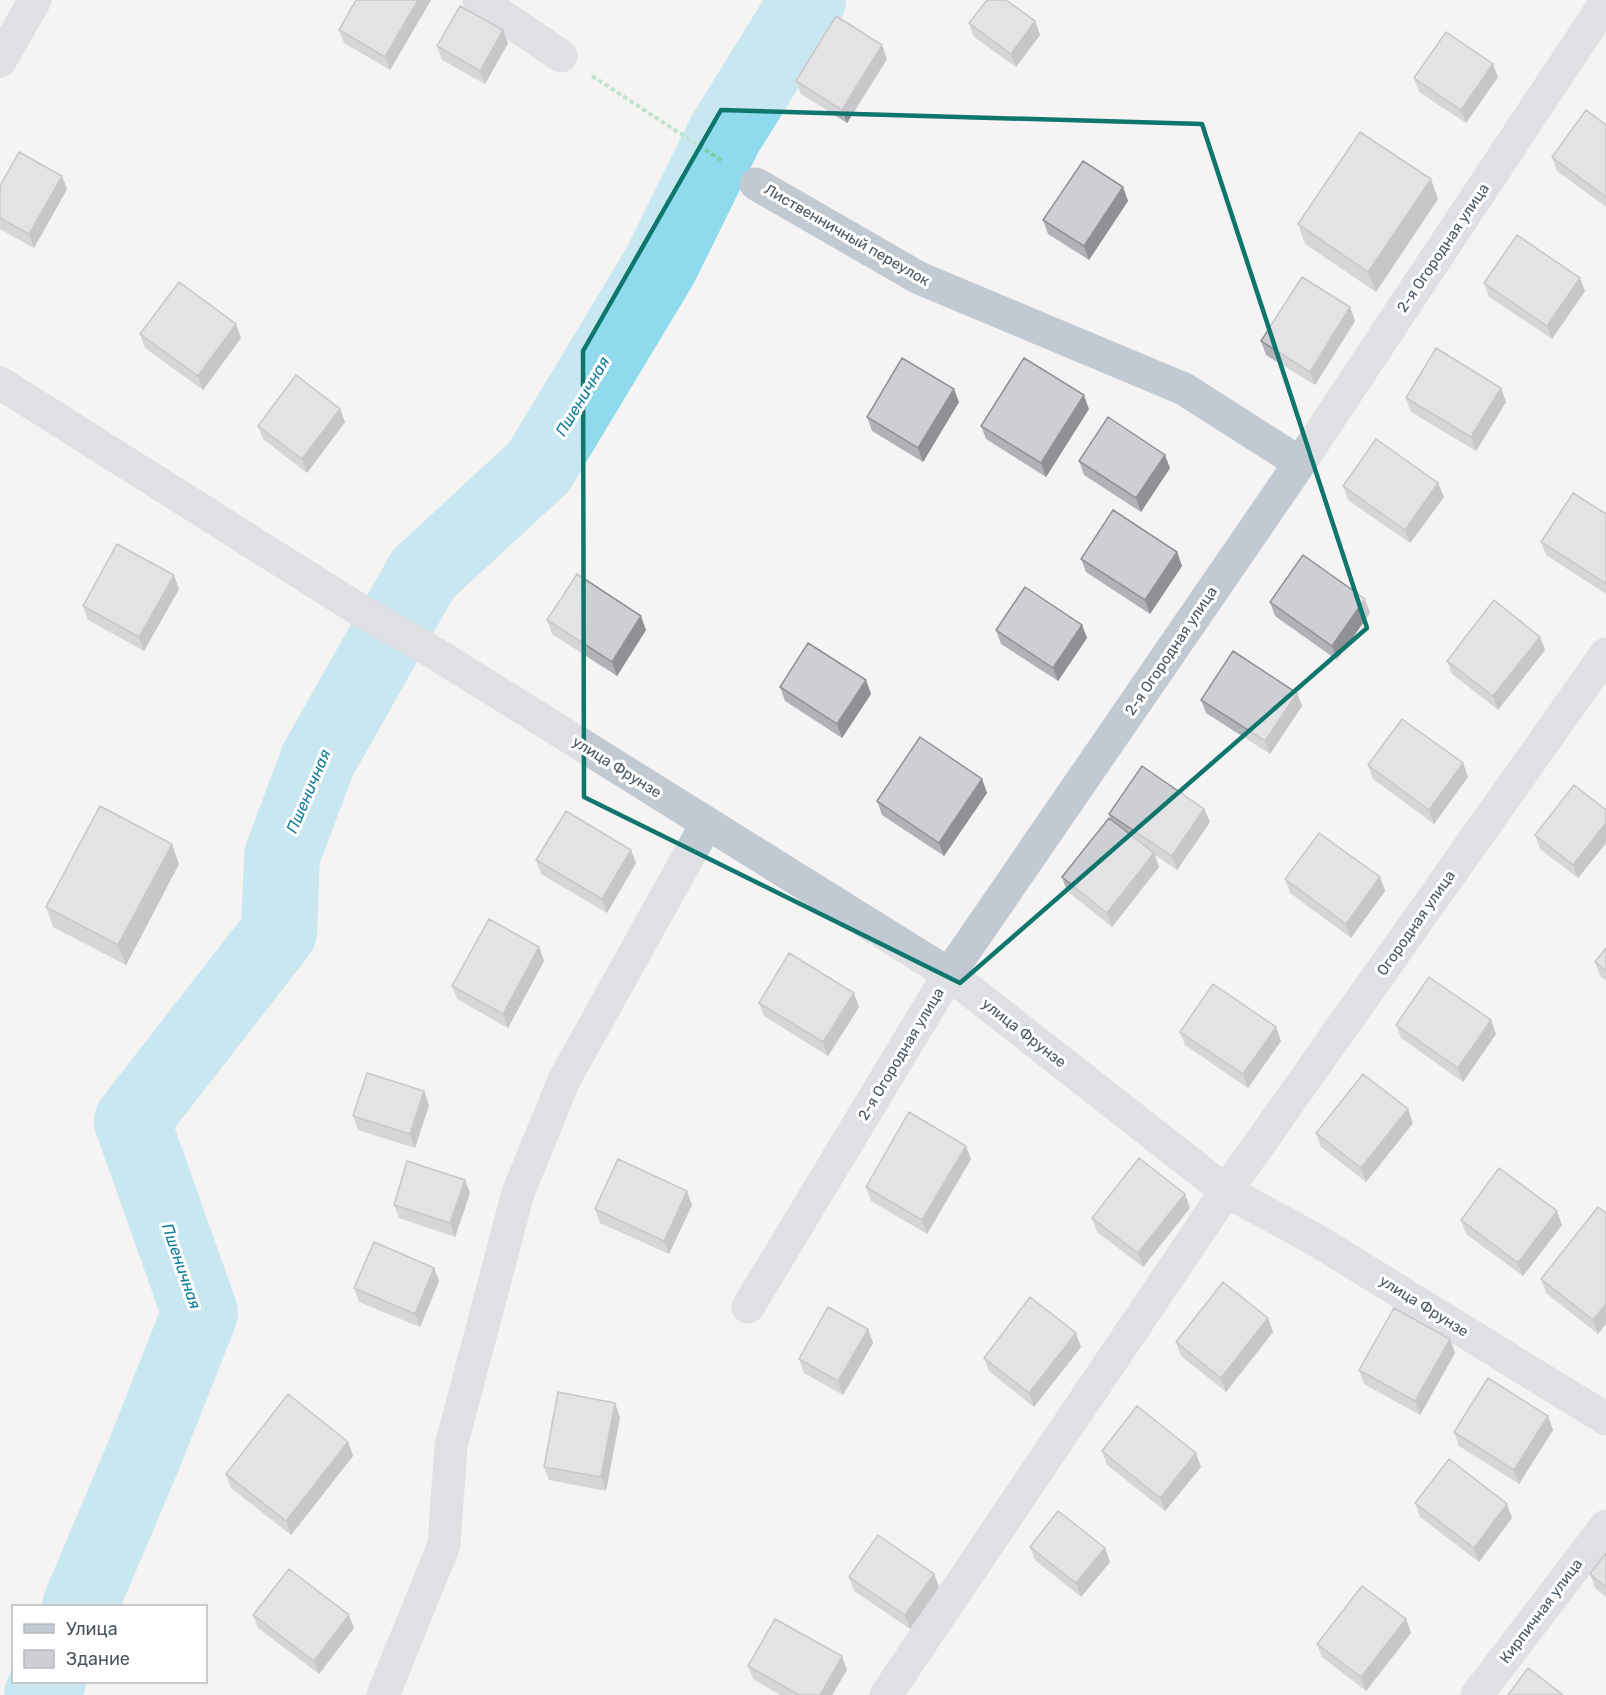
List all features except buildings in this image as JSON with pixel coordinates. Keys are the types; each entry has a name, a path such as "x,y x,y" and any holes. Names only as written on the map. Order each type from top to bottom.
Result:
{"street":[{"path":"0,61 35,0"},
{"path":"479,0 561,56"},
{"name":"2-я Огородная улица","path":"748,1307 949,974 1300,463 1606,2"},
{"name":"Лиственничный переулок","path":"756,184 919,279 1184,389 1300,463"},
{"name":"улица Фрунзе","path":"0,382 353,606 436,654 949,974 1226,1191 1316,1239 1606,1419"},
{"name":"Огородная улица","path":"886,1695 1226,1191 1606,654"},
{"path":"383,1695 444,1545 451,1446 518,1194 564,1080 707,823"},
{"name":"Кирпичная улица","path":"1477,1695 1606,1526"}],"path":[{"name":"Лиственничный переулок","path":"561,56 756,184"}],"highlighted area":[{"path":"721,110 1202,124 1367,628 960,983 584,797 583,351"}],"waterway":[{"name":"Пшеничная","path":"80,1605 143,1457 200,1313 132,1121 279,932 282,856 318,760 423,574 539,467 660,266 725,134 808,0"},
{"name":"Пшеничная","path":"42,1695 48,1683"}]}
